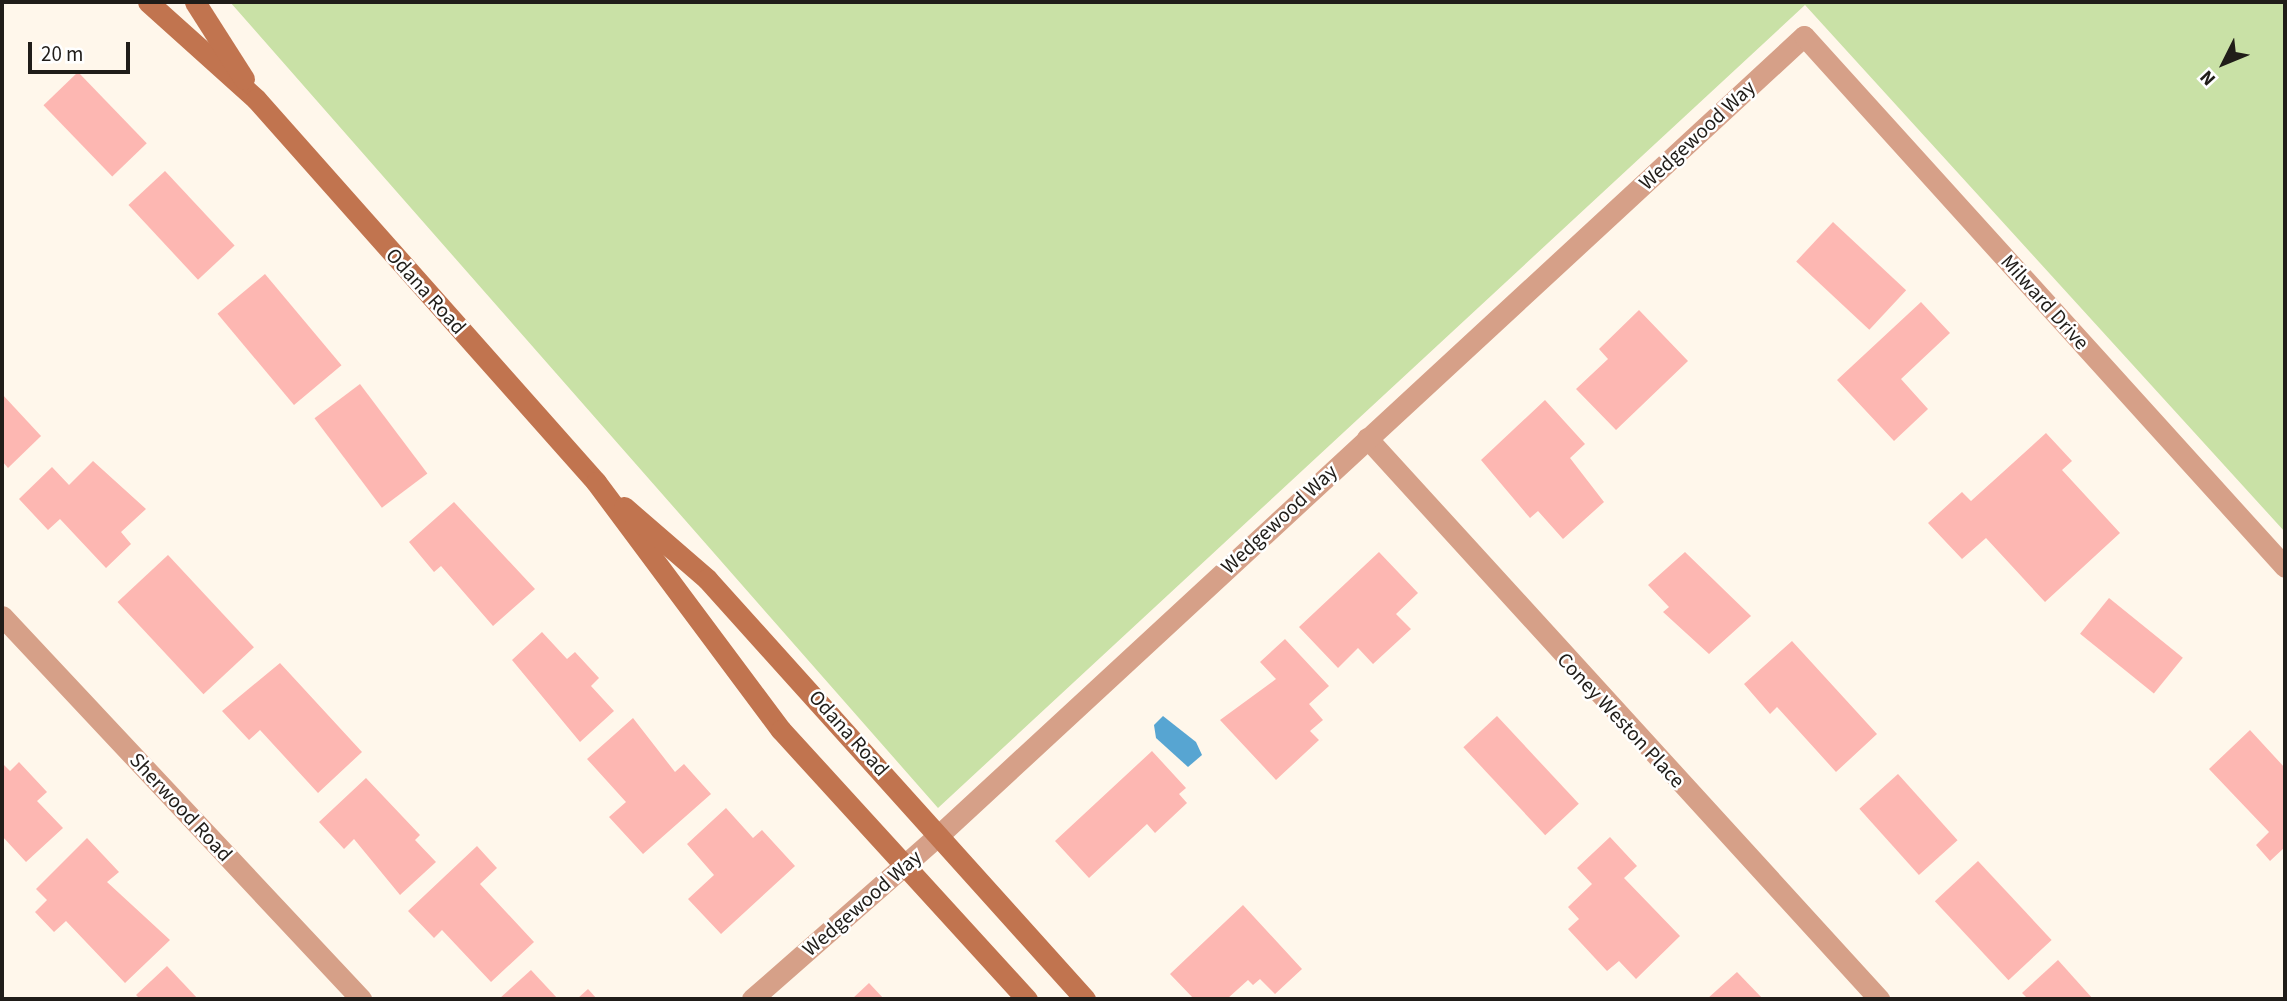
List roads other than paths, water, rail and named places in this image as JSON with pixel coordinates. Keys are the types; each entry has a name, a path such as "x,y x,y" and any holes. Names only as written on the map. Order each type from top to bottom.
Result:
{"street":[{"name":"Odana Road","path":"148,2 256,99 596,482 782,730 903,867 1027,999"},
{"name":"Odana Road","path":"195,2 256,99"},
{"name":"Wedgewood Way","path":"752,999 940,834 1804,36"},
{"name":"Milward Drive","path":"1804,36 2285,567"},
{"name":"Coney Weston Place","path":"1367,438 1879,999"},
{"name":"Odana Road","path":"596,482 706,579 940,834 1085,999"},
{"name":"Sherwood Road","path":"2,615 361,999"}],"water":[{"path":"1163,716 1196,742 1202,755 1188,767 1156,738 1154,725"}]}
